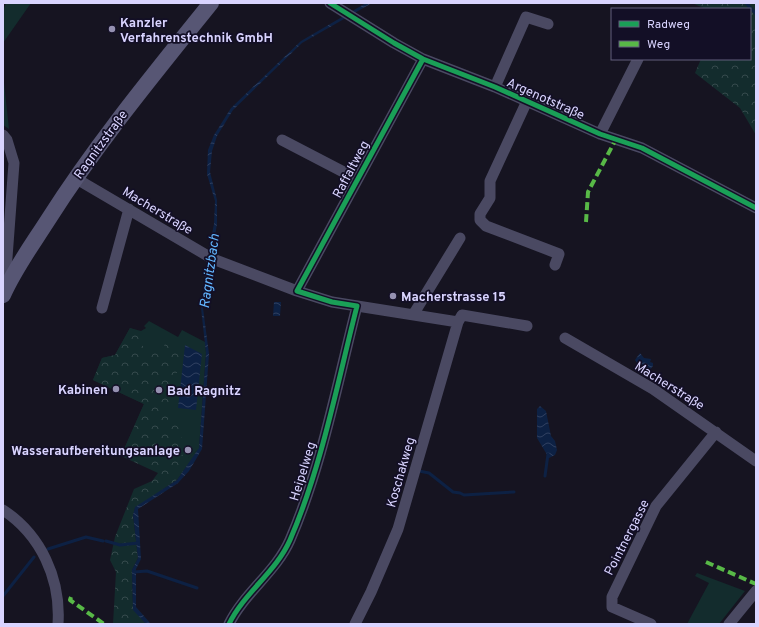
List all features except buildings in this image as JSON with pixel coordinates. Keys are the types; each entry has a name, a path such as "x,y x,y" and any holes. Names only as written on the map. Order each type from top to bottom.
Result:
{"main road":[{"name":"Ragnitzstraße","path":"3,296 11,277 74,178 126,109 211,3"}],"street":[{"name":"Argenotstraße","path":"330,3 423,58 495,87 600,134 642,148 756,208"},
{"name":"Argenotstraße","path":"495,87 526,17 548,24"},
{"name":"Raffaltweg","path":"297,291 423,58"},
{"path":"600,134 637,60"},
{"name":"Argenotstraße","path":"527,102 490,181 490,198 480,214 480,220 486,226 559,254 555,265"},
{"path":"3,134 7,140 14,163 6,271 11,277"},
{"name":"Raffaltweg","path":"282,140 357,179"},
{"name":"Macherstraße","path":"74,178 213,259 297,291 332,302 458,322 462,315 528,326"},
{"path":"102,308 129,209"},
{"path":"413,315 460,238"},
{"name":"Heipelweg","path":"229,624 236,610 270,569 289,542 312,480 357,306"},
{"name":"Koschakweg","path":"355,624 371,592 398,529 458,322"},
{"name":"Macherstraße","path":"565,338 653,389 756,461"},
{"name":"Pointnergasse","path":"650,624 612,607 612,597 656,506 716,432"},
{"path":"3,510 26,529 45,555 56,587 58,599 58,624"},
{"path":"729,624 756,591"}],"green space":[{"path":"6,3 31,3 3,43 3,11"},
{"path":"692,3 756,3 756,135 740,108 695,73 701,60 751,60 751,8 704,8"},
{"path":"3,73 9,129 3,125"},
{"name":"Bad Ragnitz","path":"149,321 178,337 182,330 205,342 206,353 199,449 186,460 121,456 144,404 93,380 102,358 115,355 130,328 141,331 146,328 144,326"},
{"name":"Bad Ragnitz","path":"130,328 146,334 141,345 159,355 166,342 180,350 172,408 169,408 168,420 181,429 182,436 179,453 188,458 199,449 177,480 135,508 133,515 138,558 132,570 133,609 146,624 113,624 116,572 110,560 115,537 134,489 152,481 158,473 121,456 144,404 93,380 102,358 115,355"},
{"path":"697,573 745,591 719,624 687,624 709,583 695,576"}],"water":[{"name":"Ragnitzbach","path":"366,3 372,3 302,43 233,110 217,136 212,151 210,172 217,200 217,224 203,308 209,354 202,449 189,471 178,483 138,509 141,559 136,569 136,607 151,624 146,624 133,610 132,570 138,558 133,515 135,507 177,480 199,448 206,353 201,308 207,259 214,224 215,201 207,174 208,150 214,135 231,108 301,41"},
{"path":"274,302 281,302 280,316 273,316"},
{"path":"185,345 202,354 196,410 178,408"},
{"path":"640,353 644,358 651,359 650,362 653,363 653,366 647,373 643,372 635,360"},
{"path":"540,406 546,411 551,436 555,441 557,450 555,455 549,458 537,438 537,409"}],"waterway":[{"path":"746,3 751,8"},
{"path":"751,8 756,14"},
{"path":"545,476 548,454"},
{"path":"419,471 429,473 453,492 464,495 514,492"},
{"path":"48,549 86,537 103,541"},
{"path":"106,541 120,545 138,543"},
{"path":"3,596 34,557"},
{"path":"134,572 147,571 197,588"}],"marked path":[{"path":"586,222 588,192 616,139"},
{"path":"706,562 756,584"},
{"path":"71,597 70,600 104,624"}],"cycle path":[{"path":"330,3 394,43 423,59 495,87 600,134 642,148 756,208"},
{"path":"229,624 243,602 277,562 290,540 320,454 357,306 332,302 297,291 423,59"}],"place":[{"name":"Kanzler Verfahrenstechnik GmbH","path":"112,29"},
{"name":"Macherstrasse 15","path":"393,296"},
{"name":"Kabinen","path":"116,389"},
{"name":"Bad Ragnitz","path":"159,390"},
{"name":"Wasseraufbereitungsanlage","path":"188,450"}]}
